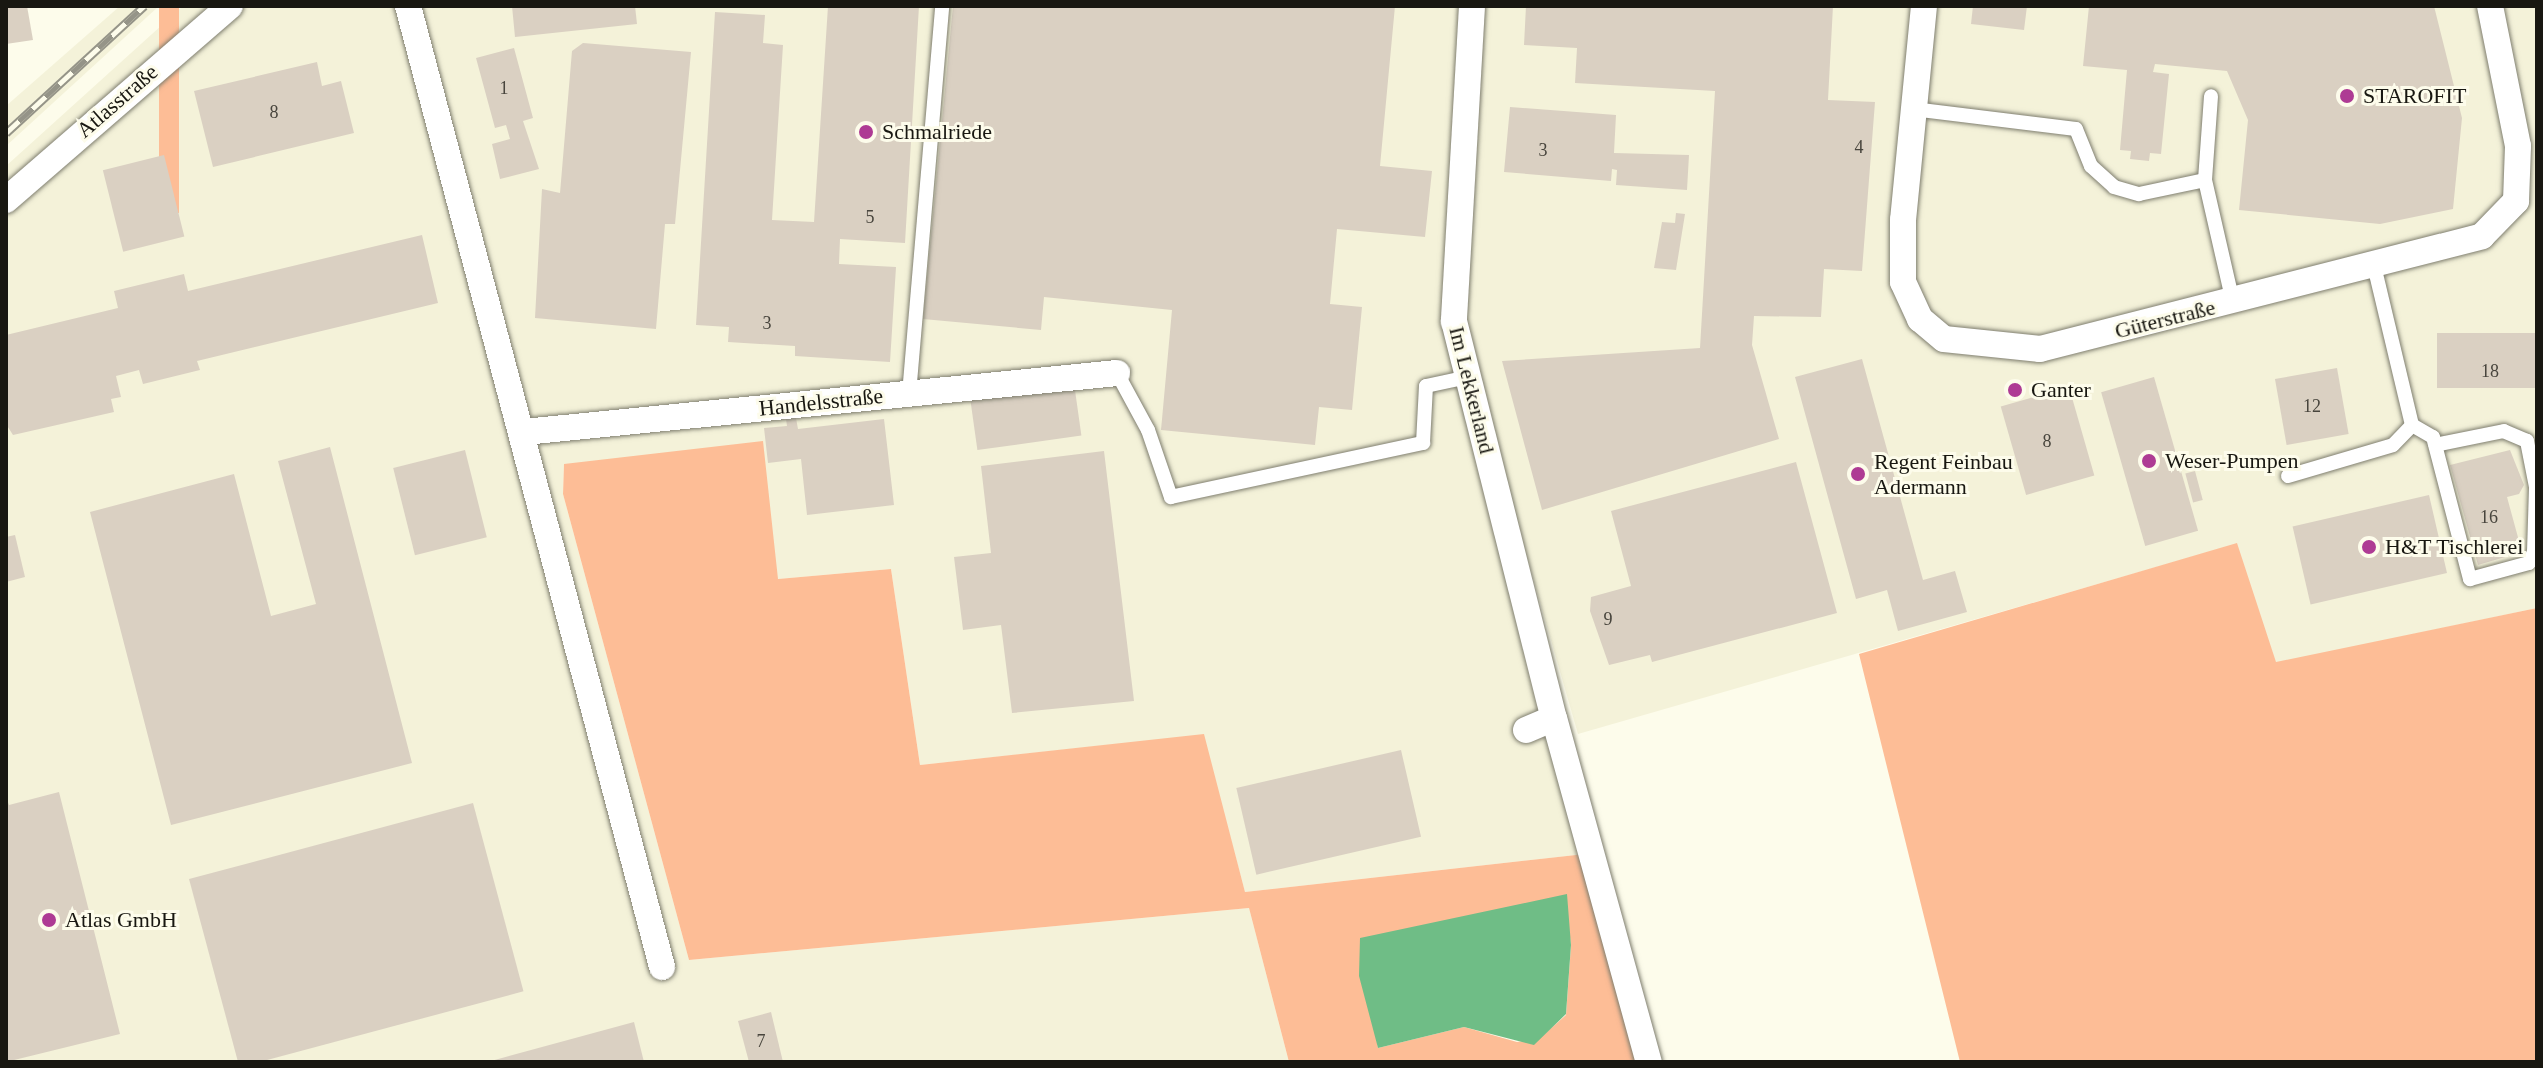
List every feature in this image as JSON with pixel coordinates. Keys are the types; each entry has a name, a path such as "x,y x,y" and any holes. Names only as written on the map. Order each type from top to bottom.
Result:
{"street":[{"name":"Atlasstraße","path":"6,200 230,6"},
{"path":"408,6 524,432 662,967"},
{"name":"Im Lekkerland","path":"1472,6 1454,321 1554,718 1649,1062"},
{"name":"Güterstraße","path":"1924,6 1903,220 1903,282 1920,319 1944,339 2040,349 2482,236 2516,201 2518,146 2490,6"},
{"name":"Handelsstraße","path":"524,432 1117,373"},
{"path":"1526,730 1554,718"}],"lane":[{"path":"909,394 942,6"},
{"path":"2211,96 2205,180 2233,302"},
{"path":"1913,109 2076,129 2091,166 2114,187 2139,194 2205,180"},
{"path":"2374,265 2412,425"},
{"path":"1117,373 1148,430 1171,497 1423,443 1426,386 1468,377"},
{"path":"2412,425 2422,427 2435,445 2470,579 2529,563 2534,552 2536,487 2527,441 2504,431 2435,445"},
{"path":"2288,476 2393,445 2412,425"}],"shaded area":[{"path":"120,6 159,6 6,146 6,106"},
{"path":"159,6 179,6 179,213 159,213"},
{"path":"183,6 2537,6 2537,608 2276,663 2236,544 1578,734 1521,536 1585,854 1245,892 1203,735 920,765 891,569 778,579 564,464 563,494 689,960 1249,908 1289,1062 6,1062 6,166"},
{"path":"763,441 778,579 891,569 920,765 1204,734 1245,892 1585,854 1639,1062 1289,1062 1249,908 689,960 563,494 564,464","holes":["1567,914 1571,945 1566,1015 1539,1039 1517,1042 1464,1027 1378,1048 1360,939"]},
{"path":"2237,543 2276,662 2537,608 2537,1062 1960,1062 1859,654"},
{"path":"1567,894 1571,945 1566,1014 1534,1045 1464,1027 1378,1048 1359,976 1360,938"}],"building":[{"path":"6,6 27,6 33,40 6,44"},
{"path":"512,6 635,6 637,24 515,37"},
{"name":"Schmalriede","path":"828,6 919,6 905,243 840,239 839,264 896,267 890,362 795,356 795,346 728,342 729,327 696,325 715,12 765,15 763,43 783,45 772,220 814,222"},
{"path":"953,6 1395,6 1380,166 1432,171 1425,237 1337,229 1330,304 1362,307 1352,410 1319,407 1315,445 1161,430 1172,310 1044,297 1041,330 923,319"},
{"path":"1526,6 1833,6 1828,100 1875,102 1862,271 1824,269 1821,317 1754,316 1752,345 1779,439 1542,510 1502,361 1700,348 1715,91 1575,83 1577,48 1524,45"},
{"path":"1973,6 2027,6 2024,30 1971,24"},
{"name":"STAROFIT","path":"2089,6 2434,6 2462,118 2453,209 2380,224 2239,210 2248,120 2227,71 2155,64 2153,72 2169,74 2161,154 2150,153 2149,161 2130,159 2131,151 2120,150 2127,70 2083,66"},
{"path":"583,43 691,52 675,224 665,224 656,329 535,318 542,189 560,193 572,51"},
{"path":"514,48 533,118 523,121 539,169 500,179 492,144 510,139 506,125 495,128 476,58"},
{"path":"317,62 322,86 341,81 354,133 213,167 194,91"},
{"path":"1510,107 1616,115 1614,153 1689,155 1687,190 1616,185 1617,170 1612,169 1611,181 1504,172"},
{"path":"164,155 184,237 123,252 103,170"},
{"path":"1676,213 1685,214 1676,270 1654,268 1662,222 1675,223"},
{"path":"422,235 438,303 197,361 200,370 143,384 139,370 116,376 121,397 111,399 114,412 13,435 6,424 6,335 118,308 114,291 184,274 188,291"},
{"path":"2437,333 2537,333 2537,388 2437,388"},
{"name":"Regent Feinbau Adermann","path":"1862,359 1923,580 1955,571 1967,612 1898,631 1887,590 1856,599 1795,377"},
{"path":"2337,368 2349,434 2287,445 2275,379"},
{"name":"Weser-Pumpen","path":"2154,377 2198,531 2145,546 2101,392"},
{"path":"1074,383 1081,435 977,450 970,398"},
{"path":"2069,387 2094,475 2026,495 2001,407"},
{"path":"796,418 798,429 884,419 894,505 807,515 801,459 768,463 764,428 787,426 786,419"},
{"path":"330,447 412,763 171,825 90,512 234,474 271,616 316,604 278,461"},
{"path":"465,450 487,537 415,555 393,468"},
{"path":"2510,450 2524,485 2519,494 2507,497 2522,552 2478,565 2450,465"},
{"path":"1104,451 1134,701 1012,713 1001,625 963,630 954,557 991,553 981,466"},
{"path":"1796,462 1837,613 1652,662 1650,655 1609,665 1590,611 1591,597 1631,586 1611,511"},
{"path":"2195,471 2203,500 2193,503 2185,474"},
{"name":"H&T Tischlerei","path":"2429,495 2447,573 2311,604 2293,526"},
{"path":"15,535 25,577 6,582 6,537"},
{"path":"1401,750 1421,837 1256,875 1236,788"},
{"name":"Atlas GmbH","path":"59,792 120,1034 6,1062 6,797 9,805"},
{"path":"473,803 523,991 260,1062 238,1062 189,879"},
{"path":"771,1012 783,1062 749,1062 738,1021"},
{"path":"634,1022 644,1062 491,1062 491,1061"}],"railway":[{"path":"6,133 144,6"}],"place":[{"name":"STAROFIT","path":"2347,96"},
{"name":"Schmalriede","path":"866,132"},
{"name":"Ganter","path":"2015,390"},
{"name":"Weser-Pumpen","path":"2149,461"},
{"name":"Regent Feinbau Adermann","path":"1858,474"},
{"name":"H&T Tischlerei","path":"2369,547"},
{"name":"Atlas GmbH","path":"49,920"}]}
